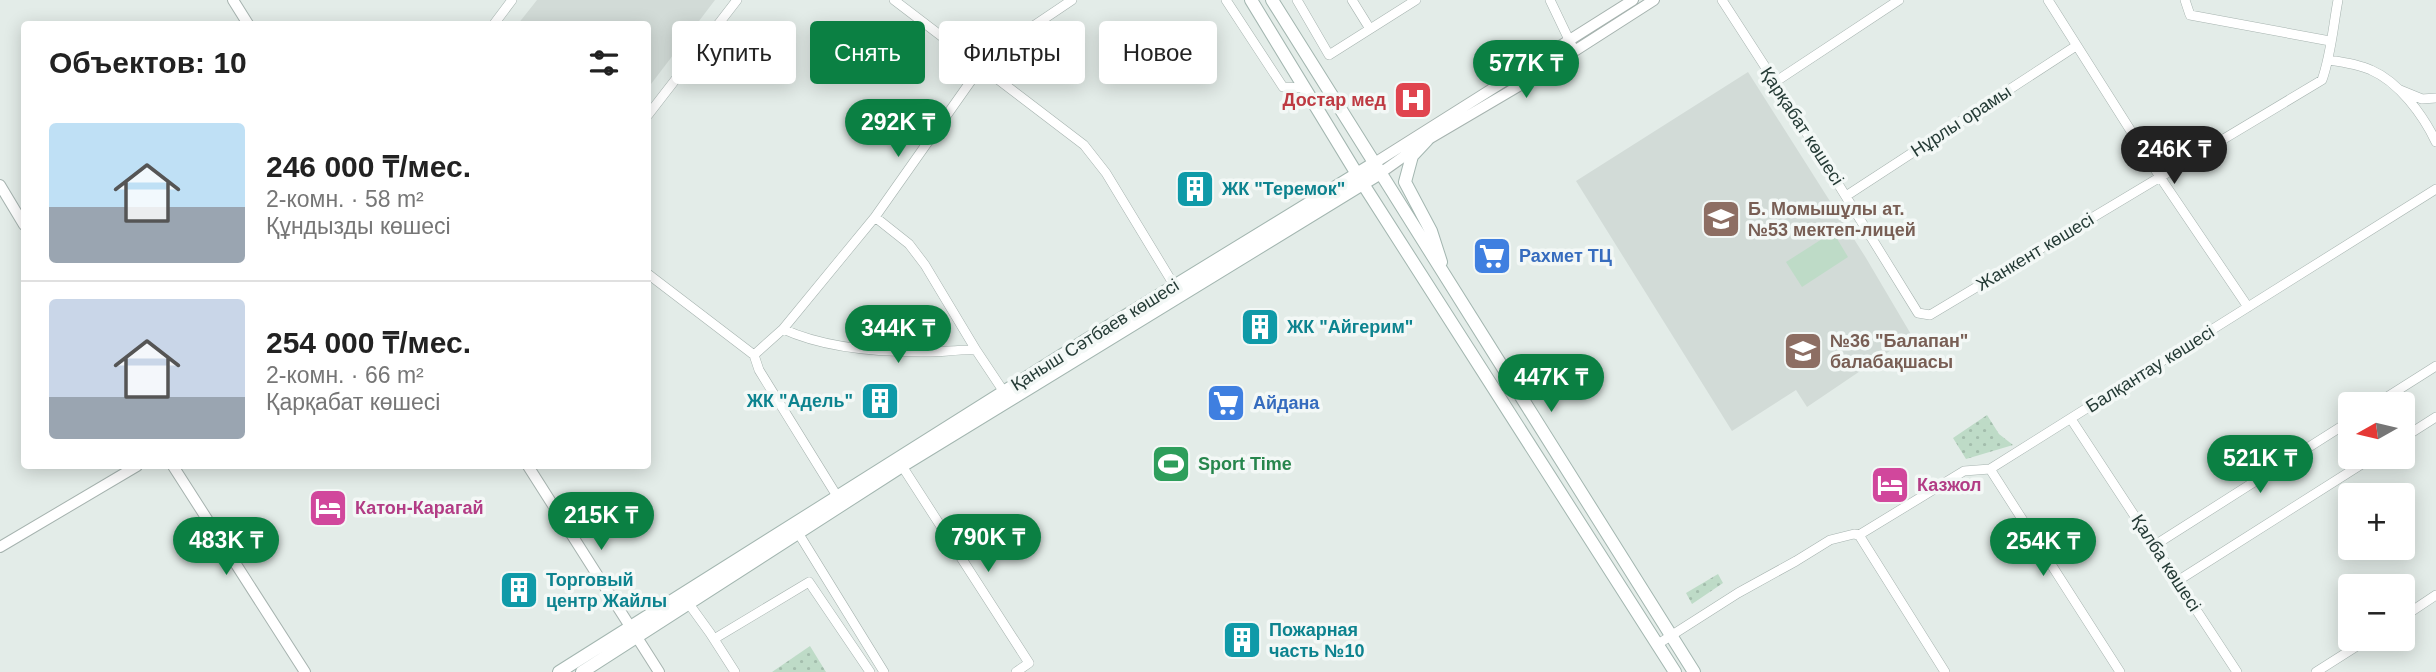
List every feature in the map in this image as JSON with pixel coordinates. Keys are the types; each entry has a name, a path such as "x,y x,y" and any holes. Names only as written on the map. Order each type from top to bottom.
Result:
{"main road":[{"path":"1251,0 1360,179 1675,672"},
{"path":"1274,1 1376,169 1694,672"},
{"path":"1427,140 1412,156 1405,182 1431,231 1446,279"},
{"name":"Қаныш Сәтбаев көшесі","path":"559,672 689,604 796,529 837,496 1098,345 1376,169"},
{"name":"Қаныш Сәтбаев көшесі","path":"582,672 633,632 902,466 1174,285 1360,179"}],"street":[{"path":"233,0 246,21"},
{"path":"496,21 512,0"},
{"path":"651,111 737,0"},
{"path":"894,0 939,36"},
{"path":"1040,21 1072,0"},
{"path":"1226,0 1283,87 1304,88"},
{"path":"1297,0 1329,55 1416,0"},
{"path":"1352,0 1370,29"},
{"path":"1550,0 1572,47"},
{"name":"Қаныш Сәтбаев көшесі","path":"1376,169 1427,140 1572,47 1633,0"},
{"name":"Қаныш Сәтбаев көшесі","path":"1376,169 1572,47 1654,0"},
{"name":"Қарқабат көшесі","path":"1722,0 1776,82 1918,313 1930,315"},
{"path":"1776,82 1899,0"},
{"path":"2048,0 2160,177 2248,307"},
{"path":"2338,0 2329,60 2373,70 2399,89 2422,99 2436,98"},
{"path":"2185,2 2190,15 2330,41"},
{"name":"Нұрлы орамы","path":"1846,196 2076,46"},
{"name":"Жанкент көшесі","path":"1930,315 2322,80 2329,60"},
{"path":"754,355 783,329 875,216 969,84"},
{"path":"1004,84 1084,145 1107,173 1174,285"},
{"path":"2399,89 2429,127 2436,142"},
{"path":"0,186 21,220"},
{"name":"Балқантау көшесі","path":"1658,644 1738,593 1830,540 1859,535 1964,471 1990,469 2436,189"},
{"path":"875,216 909,244 925,265 1007,397"},
{"path":"651,276 754,355 759,370 837,496"},
{"path":"783,329 806,340 825,344 922,352 976,350"},
{"path":"2395,392 2436,366"},
{"path":"2415,430 2436,417"},
{"name":"Қалба көшесі","path":"2071,419 2237,672"},
{"path":"2155,545 2338,429"},
{"path":"902,466 1029,663 1016,672"},
{"path":"0,547 132,469"},
{"path":"175,469 305,672"},
{"path":"530,469 659,672"},
{"path":"1990,469 2120,672"},
{"path":"2179,580 2354,469"},
{"path":"796,529 884,672"},
{"path":"1859,535 1945,672"},
{"path":"714,639 809,582 870,672"},
{"path":"2415,609 2436,595"},
{"path":"689,604 735,672"},
{"path":"2316,672 2349,651"}],"shaded area":[{"path":"537,0 715,0 699,21 672,21 672,56 651,84 651,21 520,21"},
{"name":"Б. Момышұлы ат. №53 мектеп-лицей","path":"1748,72 1912,336 1807,407 1796,390 1732,431 1576,181"}],"green space":[{"path":"1833,232 1848,257 1802,287 1786,262"},
{"path":"1987,415 1999,434 2013,445 1966,459 1953,438"},
{"path":"1718,574 1723,583 1692,604 1686,593"},
{"path":"810,646 826,672 772,672"}],"place":[{"name":"Достар мед","path":"1413,100"},
{"name":"ЖК \"Теремок\"","path":"1195,189"},
{"name":"Б. Момышұлы ат. №53 мектеп-лицей","path":"1721,219"},
{"name":"Рахмет ТЦ","path":"1492,256"},
{"name":"ЖК \"Айгерим\"","path":"1260,327"},
{"name":"№36 \"Балапан\" балабақшасы","path":"1803,351"},
{"name":"ЖК \"Адель\"","path":"880,401"},
{"name":"Айдана","path":"1226,403"},
{"name":"Sport Time","path":"1171,464"},
{"name":"Казжол","path":"1890,485"},
{"name":"Катон-Карагай","path":"328,508"},
{"name":"Торговый центр Жайлы","path":"519,590"},
{"name":"Пожарная часть №10","path":"1242,640"}]}
